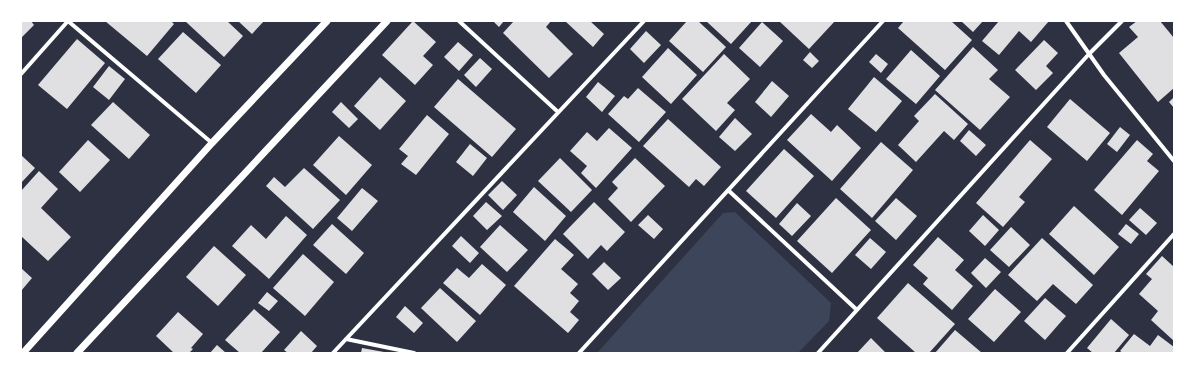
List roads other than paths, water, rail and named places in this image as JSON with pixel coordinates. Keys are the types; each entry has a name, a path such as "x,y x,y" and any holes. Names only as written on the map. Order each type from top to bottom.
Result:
{"street":[{"path":"21,74 68,21 212,143"},
{"path":"23,353 212,143 327,21"},
{"path":"77,353 388,21"},
{"path":"459,21 558,112"},
{"path":"333,353 644,21"},
{"path":"579,353 883,21"},
{"path":"1066,21 1104,75 1174,161"},
{"path":"818,353 1089,54 1122,21"},
{"path":"728,190 857,310"},
{"path":"1066,353 1174,234"},
{"path":"346,339 414,353"}]}
